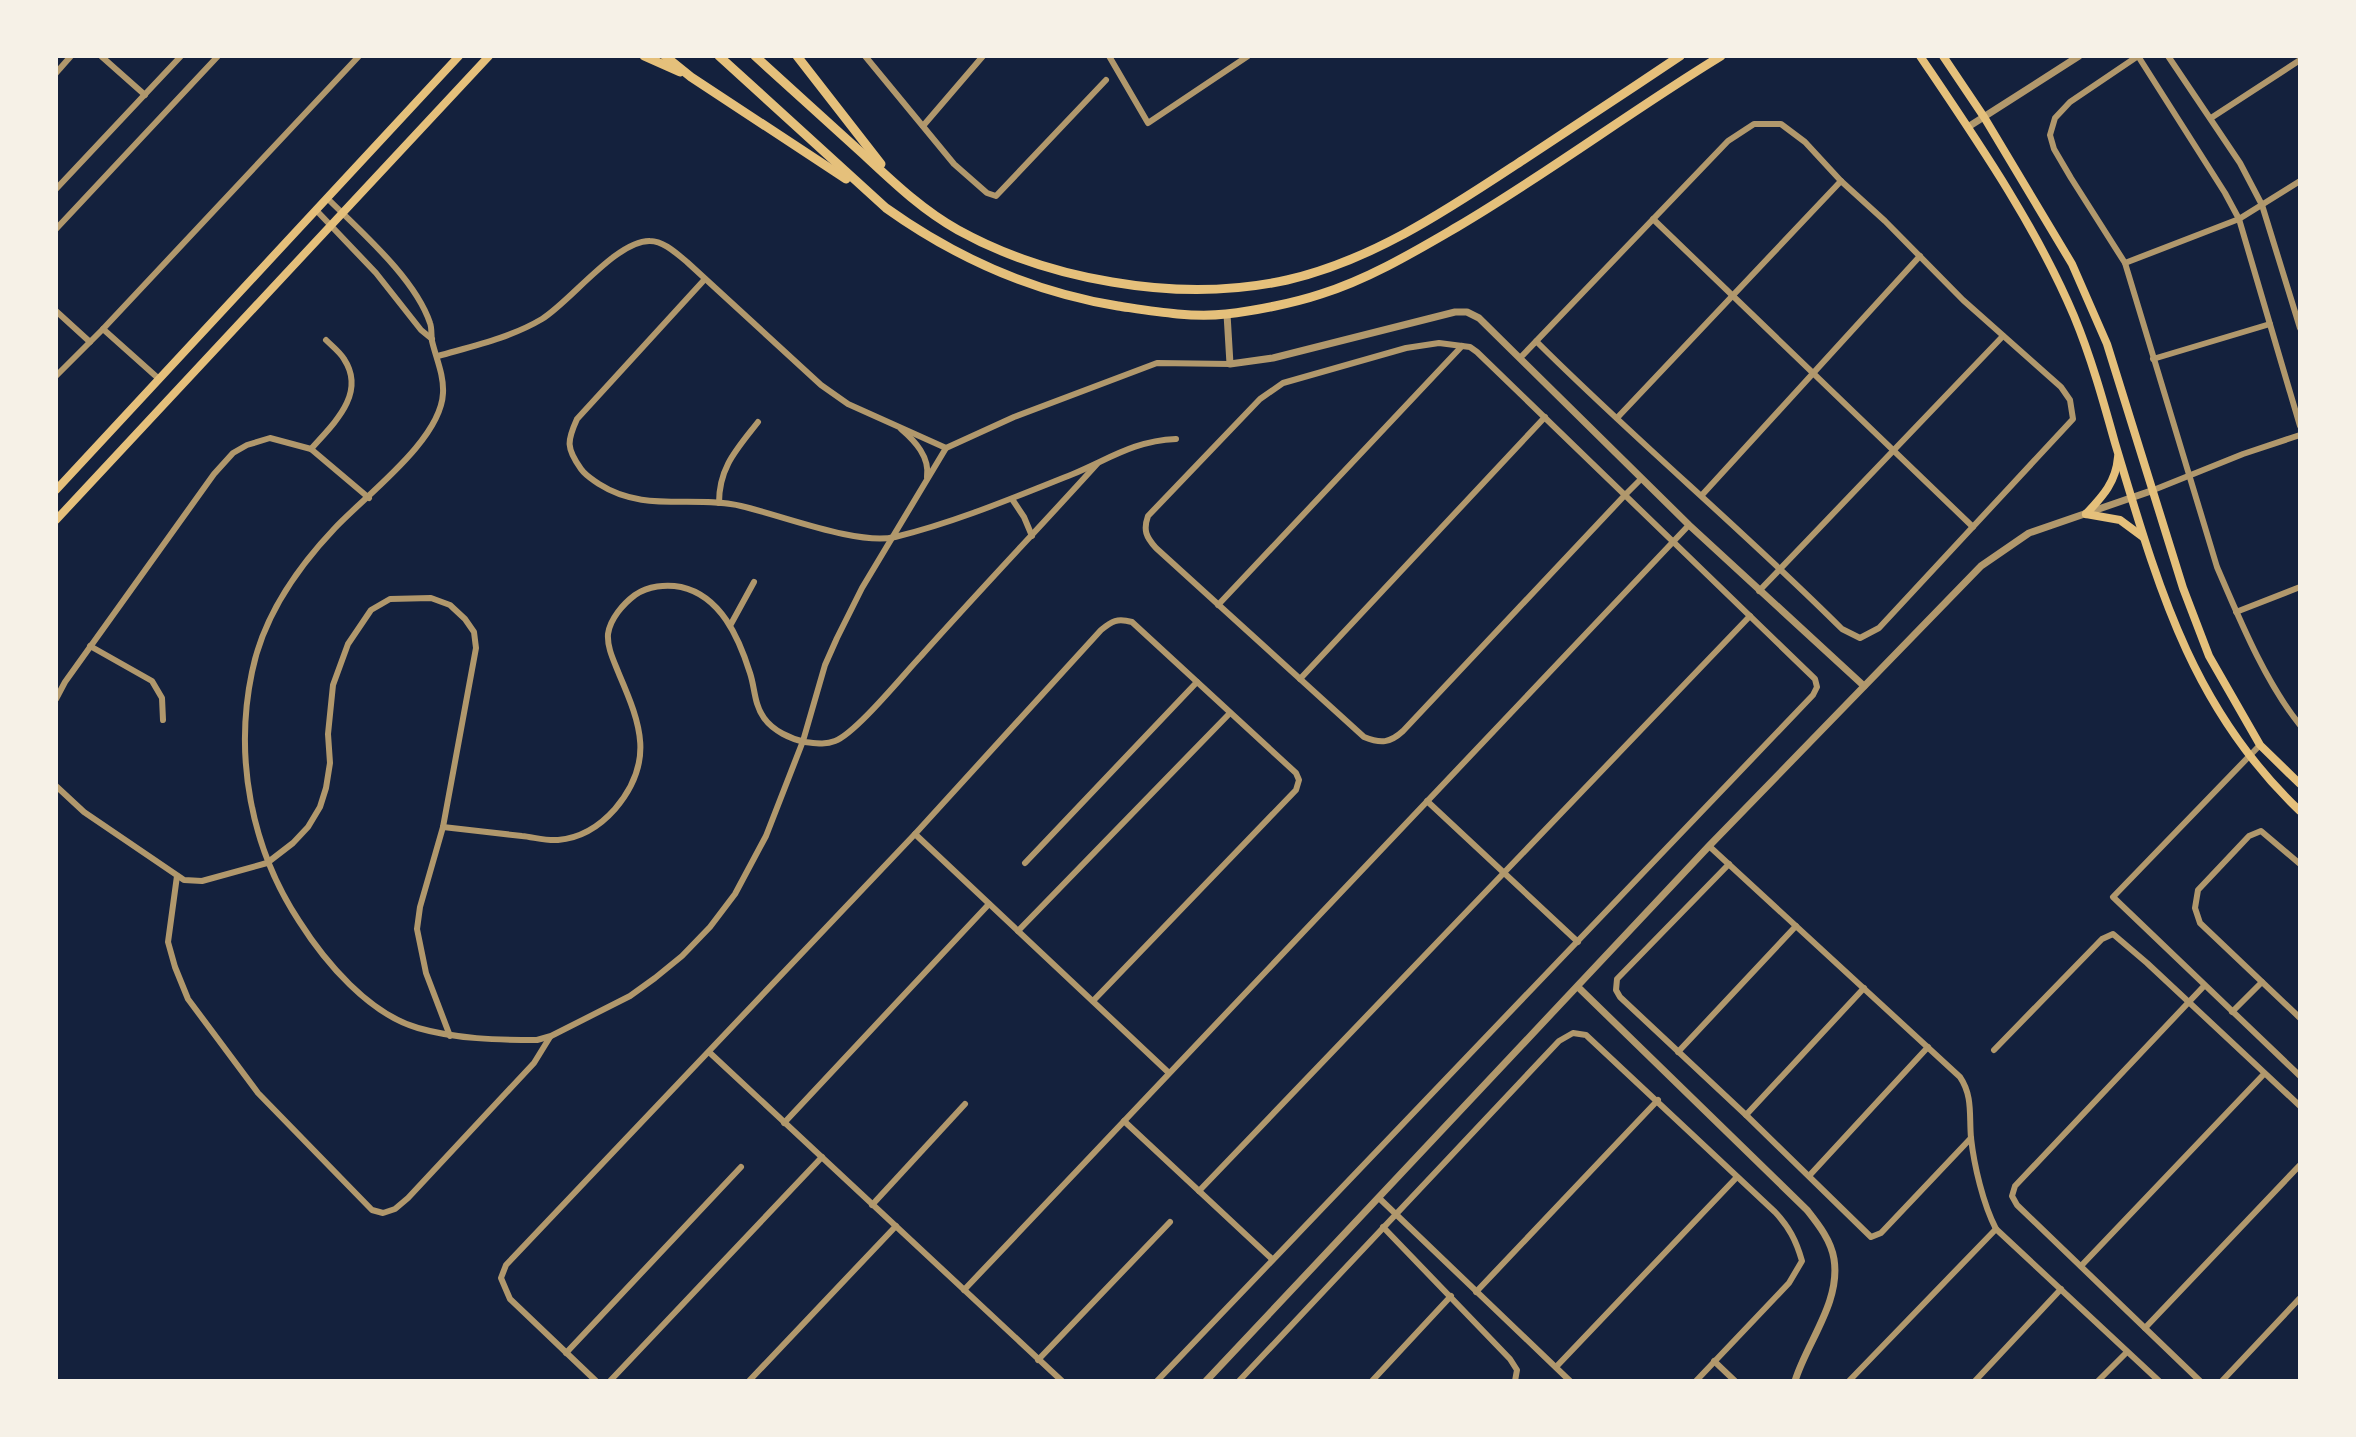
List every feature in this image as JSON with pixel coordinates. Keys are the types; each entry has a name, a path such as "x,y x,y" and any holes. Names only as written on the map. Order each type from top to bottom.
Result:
{"main road":[{"path":"56,490 459,56"},
{"path":"56,520 489,56"},
{"path":"644,56 691,77"},
{"path":"665,56 691,77 869,193"},
{"path":"719,56 886,208 934,241 992,271 1072,297 1138,309 1227,314 1321,294 1383,268 1505,199 1721,56"},
{"path":"755,56 899,187 957,229 1030,262 1075,276 1183,291 1275,282 1364,253 1423,223 1680,56"},
{"path":"797,56 899,187"},
{"path":"1920,56 1968,127 2029,228 2073,315 2091,361 2144,538 2180,638 2214,705 2249,756 2300,811"},
{"path":"1943,56 1984,117 2072,264 2107,344 2151,491 2209,656 2260,745 2300,784"},
{"path":"2086,514 2114,480 2118,453"},
{"path":"2086,514 2120,520 2144,538"}],"street":[{"path":"56,73 71,56"},
{"path":"101,56 145,95"},
{"path":"56,189 181,56"},
{"path":"56,229 218,56"},
{"path":"56,376 359,56"},
{"path":"865,56 954,164 987,193 996,196 1106,80"},
{"path":"923,126 983,56"},
{"path":"1109,56 1148,123 1248,56"},
{"path":"1968,127 2079,56"},
{"path":"2300,426 2239,219 2138,56 2070,102 2055,118 2050,135 2054,149 2125,263 2217,567 2236,612 2300,725"},
{"path":"2168,56 2240,163 2262,205 2300,328"},
{"path":"2211,118 2300,60"},
{"path":"1520,358 1536,341 1728,141 1754,124 1781,124 1805,142 1841,181 2003,336 2061,387 2070,400 2073,419 1879,628 1860,638 1842,629 1536,341"},
{"path":"1617,418 1841,181"},
{"path":"2125,263 2239,219 2300,181"},
{"path":"327,198 379,250 413,292 431,324 443,395 435,420 421,441 306,560 285,592 266,630 252,670 244,724 245,752 251,804 267,863 285,900 311,940 347,982 384,1012 414,1027 450,1036 537,1040 630,996 682,956 710,927 735,894 766,836 803,741 825,665 862,588 946,448 1014,417 1157,363 1230,364 1273,358 1455,312 1467,312 1479,318 1689,525 1864,686"},
{"path":"316,210 366,262 421,330 432,339"},
{"path":"1653,219 1973,527"},
{"path":"438,356 504,338 543,318 625,248 649,240 671,249 821,385 848,404 946,448"},
{"path":"366,262 379,250"},
{"path":"1702,495 1920,256"},
{"path":"705,279 577,419 569,437 571,454 585,475 613,493 636,500 738,506 866,539 892,538 1012,499 1135,445 1176,439"},
{"path":"56,311 90,342"},
{"path":"1227,314 1230,364"},
{"path":"2153,359 2270,324"},
{"path":"103,329 159,379"},
{"path":"1759,591 2003,336"},
{"path":"311,449 346,408 352,391 349,368 344,358 326,340"},
{"path":"1157,1381 1813,695 1817,687 1815,679 1625,495 1545,417 1470,347 1439,343 1406,348 1283,383 1260,399 1148,516 1144,526 1147,538 1364,737 1385,742 1393,740 1403,731 1625,495 1641,479"},
{"path":"1218,605 1462,346"},
{"path":"1300,679 1545,417"},
{"path":"719,503 719,487 729,460 758,422"},
{"path":"897,425 926,459 927,480"},
{"path":"1206,1381 1709,846 1981,566 2029,533 2133,498 2300,435"},
{"path":"56,699 90,646 214,474 233,453 270,438 311,449 369,498"},
{"path":"443,827 557,840 581,834 603,822 622,800 635,776 641,752 636,713 610,653 608,635 612,619 636,594 656,586 694,590 731,624 750,673 757,705 766,721 781,733 803,741 820,744 836,741 851,730 1097,464"},
{"path":"1012,499 1032,536"},
{"path":"964,1290 1689,525"},
{"path":"731,624 754,582"},
{"path":"2236,612 2300,587"},
{"path":"56,786 84,812 184,880 202,881 267,863 293,843 308,827 320,807 330,763 328,734 333,685 359,624 371,610 390,599 431,598 450,605 474,632 476,648 443,827 420,907 417,929 426,973 450,1036"},
{"path":"1199,1191 1750,616"},
{"path":"596,1381 510,1299 501,1278 506,1265 915,834 1101,630 1111,621 1121,619 1132,622 1296,773 1299,780 1296,790 1093,1001"},
{"path":"90,646 152,681 162,698 163,720"},
{"path":"1025,863 1197,682"},
{"path":"2292,715 2300,710"},
{"path":"1018,931 1230,713"},
{"path":"2260,745 2113,897 2300,1076"},
{"path":"1427,801 1578,942"},
{"path":"2300,864 2261,831 2249,836 2198,890 2195,908 2200,923 2300,1018"},
{"path":"915,834 1169,1073"},
{"path":"1709,846 1963,1081 1986,1209 1996,1229 2159,1381"},
{"path":"1729,864 1617,979 1616,990 1620,997 1871,1237 1881,1233 1971,1138"},
{"path":"177,876 168,942 188,999 258,1093 372,1210 383,1213 395,1209 408,1198 534,1063 551,1036"},
{"path":"784,1123 989,904"},
{"path":"1678,1052 1796,926"},
{"path":"1994,1050 2102,939 2113,934 2300,1106"},
{"path":"2232,1012 2262,982"},
{"path":"2200,1381 2017,1205 2012,1196 2015,1186 2204,986"},
{"path":"1578,987 1807,1210 1824,1232 1834,1258 1834,1284 1795,1381"},
{"path":"1746,1115 1864,988"},
{"path":"1239,1381 1559,1041 1573,1033 1586,1035 1790,1228 1802,1261 1789,1283 1696,1381"},
{"path":"1809,1176 1928,1047"},
{"path":"709,1052 1062,1381"},
{"path":"2081,1266 2264,1074"},
{"path":"1476,1292 1658,1100"},
{"path":"872,1205 965,1104"},
{"path":"1124,1121 1272,1259"},
{"path":"610,1381 822,1157"},
{"path":"2145,1328 2300,1165"},
{"path":"566,1353 741,1167"},
{"path":"1556,1367 1737,1177"},
{"path":"1379,1198 1570,1381"},
{"path":"1038,1360 1170,1222"},
{"path":"749,1381 896,1226"},
{"path":"1383,1227 1510,1359 1517,1370 1515,1381"},
{"path":"1849,1381 1996,1229"},
{"path":"1975,1381 2061,1289"},
{"path":"1372,1381 1451,1296"},
{"path":"2222,1381 2300,1298"},
{"path":"2098,1381 2127,1352"},
{"path":"1714,1361 1735,1381"}]}
